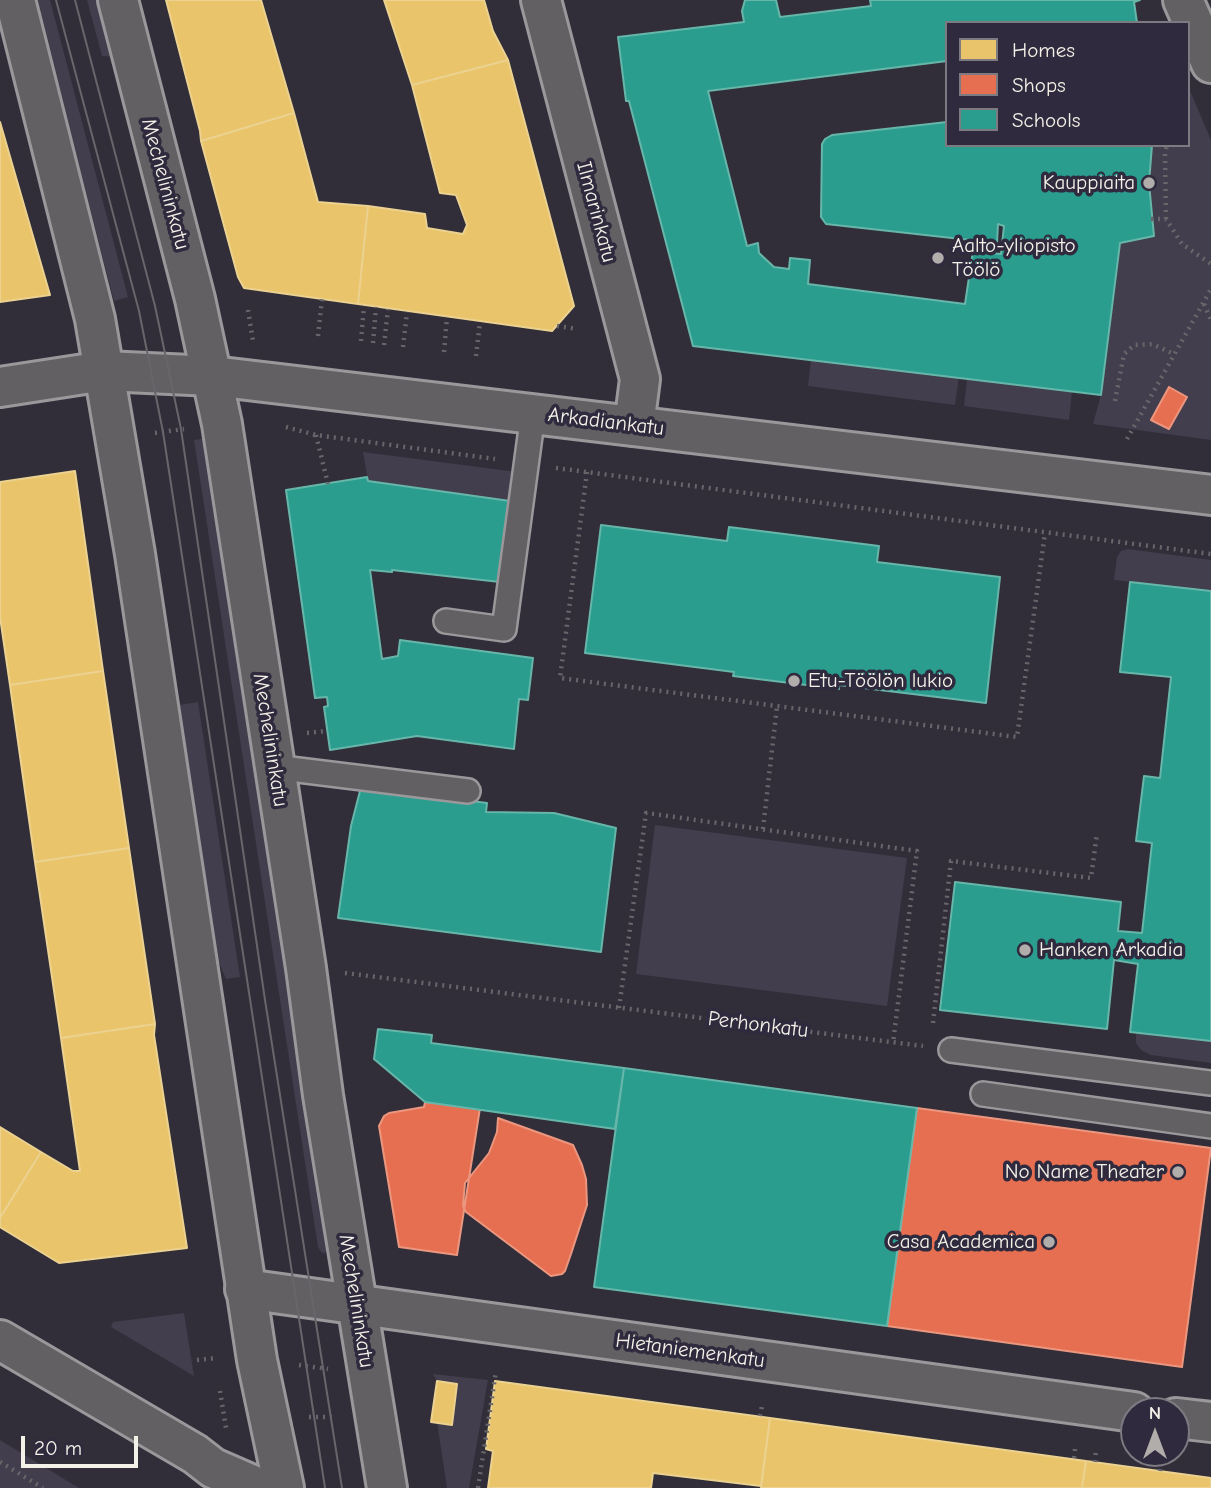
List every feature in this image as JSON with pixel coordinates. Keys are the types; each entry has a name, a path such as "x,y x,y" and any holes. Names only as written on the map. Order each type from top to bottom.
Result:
{"main road":[{"path":"15,0 87,279 104,371 245,1289 284,1488"},
{"name":"Mechelininkatu","path":"118,0 213,376 222,424 323,1095 387,1488"},
{"name":"Ilmarinkatu","path":"541,0 640,379 635,425"},
{"path":"1184,0 1211,63"},
{"name":"Arkadiankatu","path":"0,387 104,371 213,376 1211,495"},
{"name":"Hietaniemenkatu","path":"245,1289 1120,1410"},
{"path":"0,1340 195,1454 213,1468 259,1488"}],"lane":[{"path":"446,621 504,629 533,414"},
{"path":"274,767 468,791"},
{"path":"941,1049 1211,1083"},
{"path":"983,1094 1211,1126"}],"path":[{"path":"1166,147 1164,154 1167,219 1182,244 1211,264"},
{"path":"1152,219 1167,219"},
{"path":"1127,439 1211,289"},
{"path":"318,336 322,299"},
{"path":"1203,304 1211,320"},
{"path":"361,341 364,306"},
{"path":"373,343 376,307"},
{"path":"384,345 388,309"},
{"path":"403,347 407,312"},
{"path":"444,352 447,317"},
{"path":"476,356 480,322"},
{"path":"557,326 577,329"},
{"path":"1115,401 1124,354 1134,345 1152,344 1174,354"},
{"path":"116,439 222,424 265,422 316,435 1211,554"},
{"path":"316,435 328,484"},
{"path":"587,472 560,678 1017,737 1045,533"},
{"path":"763,829 777,706"},
{"path":"303,734 327,731"},
{"path":"619,1008 646,813 917,851 893,1043"},
{"path":"941,1049 951,861 1091,878 1097,833"},
{"name":"Perhonkatu","path":"306,968 941,1049"},
{"path":"197,1360 257,1360 368,1375"},
{"path":"478,1488 495,1371"},
{"path":"760,1416 762,1406"},
{"path":"216,1420 375,1418"},
{"path":"1074,1458 1075,1448"},
{"path":"1095,1462 1096,1451"},
{"path":"0,1462 43,1488"},
{"path":"1160,1471 1161,1467"}],"shaded area":[{"path":"36,0 50,0 128,297 114,301"},
{"path":"87,0 101,0 116,57 102,56"},
{"path":"1190,91 1211,140 1211,440 1093,424 1101,395 1120,243 1151,219 1149,183 1152,147 1190,147"},
{"path":"811,360 959,377 955,405 808,386"},
{"path":"967,379 1072,391 1069,420 964,406"},
{"path":"208,438 331,1249 322,1253 318,1247 194,440"},
{"path":"363,452 517,472 510,501 368,481"},
{"path":"1128,549 1211,560 1211,591 1114,580 1117,557 1121,551"},
{"path":"198,702 240,977 226,979 218,960 179,705"},
{"path":"655,825 907,858 887,1006 636,974"},
{"path":"1136,1033 1211,1041 1211,1063 1151,1055 1141,1050 1136,1043"},
{"path":"184,1313 194,1376 111,1327 113,1322"},
{"path":"433,1374 488,1380 469,1488 447,1488 437,1422 452,1424 457,1384 437,1381"},
{"path":"0,1440 79,1488 0,1488"}],"building: Homes":[{"path":"166,0 261,0 294,113 201,141"},
{"path":"384,0 484,0 493,31 508,60 412,85"},
{"path":"508,60 574,306 552,331 358,304 368,206 425,214 427,228 463,234 467,225 456,195 440,193 412,85"},
{"path":"294,113 318,202 368,206 358,304 244,288 238,277 201,141"},
{"path":"0,122 50,295 0,302"},
{"path":"75,471 103,671 10,685 0,617 0,482"},
{"path":"103,671 129,848 35,862 10,685"},
{"path":"129,848 155,1024 61,1038 35,862"},
{"path":"155,1024 154,1035 187,1248 59,1263 0,1227 0,1218 41,1152 73,1171 80,1171 61,1038"},
{"path":"0,1127 41,1152 0,1218"},
{"path":"437,1381 457,1384 452,1425 431,1422"},
{"path":"495,1381 770,1418 761,1486 653,1473 651,1488 488,1488 493,1451 486,1449"},
{"path":"770,1418 1086,1461 1082,1488 761,1488"},
{"path":"1086,1461 1211,1478 1211,1488 1082,1488"}],"building: Shops":[{"path":"1169,387 1187,397 1169,429 1151,420"},
{"path":"425,1102 480,1108 457,1255 399,1247 379,1126 384,1116 389,1113 424,1107"},
{"name":"Casa Academica","path":"917,1108 1211,1148 1182,1367 887,1326"},
{"path":"498,1118 573,1145 582,1165 586,1179 587,1205 562,1274 551,1276 466,1212 463,1206 465,1183 489,1153 497,1132"}],"building: Schools":[{"path":"745,0 776,0 780,17 871,6 870,0 1140,0 1134,2 1137,21 945,21 945,61 708,91 747,246 758,243 759,253 774,267 789,269 790,258 810,260 808,284 965,304 973,251 1001,254 1004,226 998,224 997,243 826,224 821,217 822,144 825,139 832,135 945,122 945,147 1152,147 1149,183 1154,236 1120,243 1101,395 693,346 629,101 626,101 618,37 744,22 742,11"},
{"path":"367,477 368,481 510,501 500,582 370,570 382,659 398,656 400,640 533,658 528,700 519,699 514,749 417,736 330,750 324,707 328,706 327,697 315,698 286,490"},
{"path":"601,525 727,541 729,527 879,546 877,562 1000,577 986,703 839,685 839,689 733,676 734,672 585,653"},
{"path":"1130,582 1211,591 1211,1041 1130,1032 1138,964 1114,960 1107,1029 940,1010 955,882 1121,902 1118,931 1142,933 1152,843 1136,841 1144,776 1160,778 1171,677 1120,672"},
{"path":"361,787 487,803 486,812 554,813 616,828 601,952 338,918 351,826"},
{"path":"378,1029 432,1035 431,1043 624,1068 615,1129 425,1102 374,1059"},
{"path":"624,1068 917,1108 887,1326 594,1287"}],"tram line":[{"path":"56,0 139,311 163,432 325,1488"},
{"path":"75,0 155,306 181,429 265,1000 342,1488"}],"place":[{"name":"Kauppiaita","path":"1149,183"},
{"name":"Aalto-yliopisto Töölö","path":"938,258"},
{"name":"Etu-Töölön lukio","path":"794,681"},
{"name":"Hanken Arkadia","path":"1025,950"},
{"name":"No Name Theater","path":"1178,1172"},
{"name":"Casa Academica","path":"1049,1242"}]}
